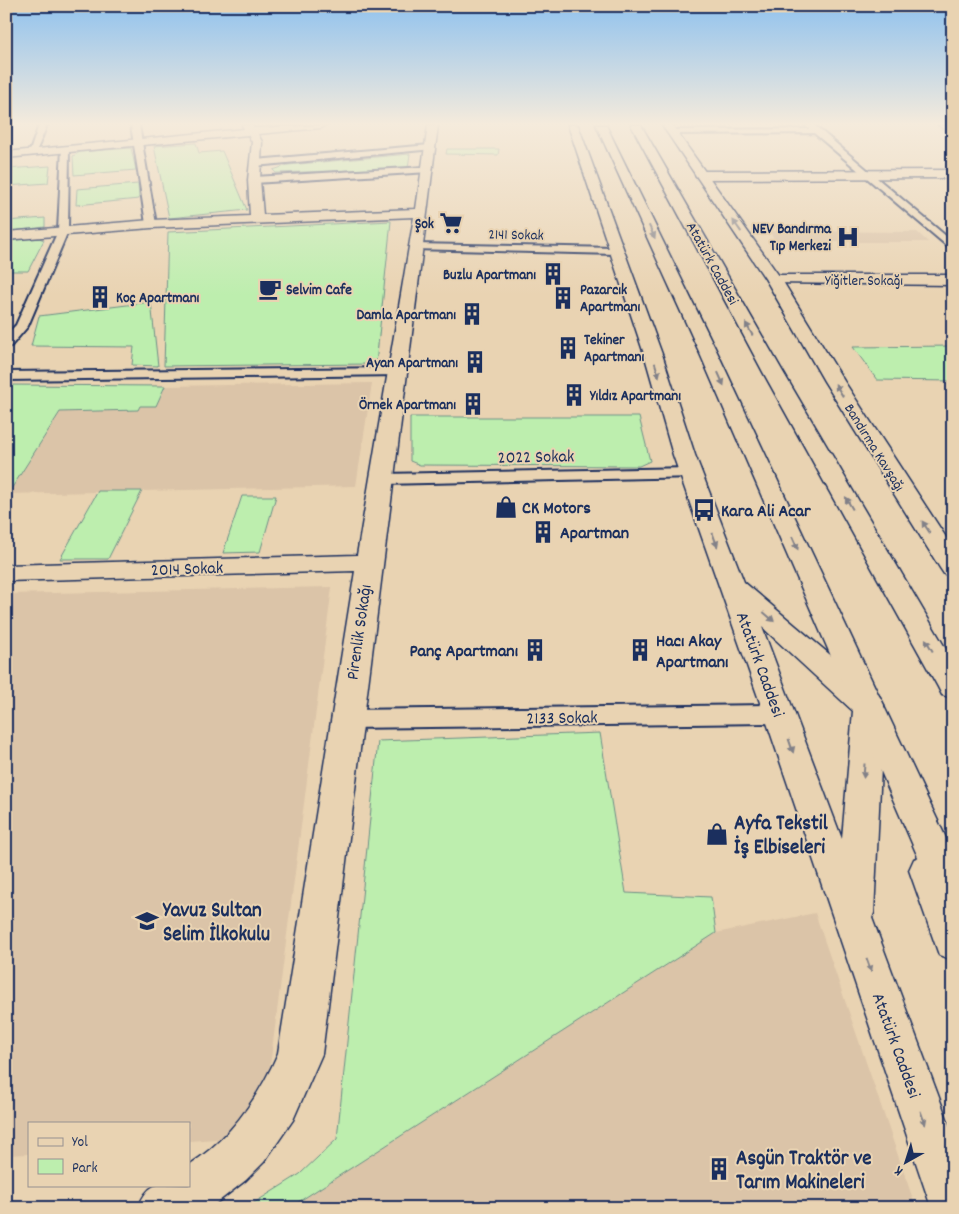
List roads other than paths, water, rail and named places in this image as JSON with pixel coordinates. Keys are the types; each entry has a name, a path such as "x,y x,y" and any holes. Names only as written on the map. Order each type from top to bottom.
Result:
{"main road":[{"path":"254,182 256,219"},
{"name":"Pirenlik Sokağı","path":"162,1208 193,1192 233,1162 261,1130 288,1088 300,1054 345,719 368,563 383,480 396,372 426,182"},
{"name":"Atatürk Caddesi","path":"593,182 691,473 780,714 953,1201"},
{"path":"628,182 710,356 953,894"},
{"name":"Atatürk Caddesi","path":"667,182 773,372 953,687"},
{"path":"706,182 774,280"},
{"path":"6,236 151,224 422,213"},
{"name":"Yiğitler Sokağı","path":"774,280 953,280"},
{"name":"Bandırma Kavşağı","path":"774,280 834,382 953,568"},
{"name":"2014 Sokak","path":"6,573 368,563"},
{"path":"732,585 868,705 953,942"},
{"path":"854,924 868,705"}],"lane":[{"path":"6,343 22,326 63,231 64,182"},
{"path":"145,182 151,224"},
{"path":"876,182 953,248"},
{"name":"2141 Sokak","path":"415,247 617,251"},
{"path":"6,376 396,372"},
{"name":"2022 Sokak","path":"383,480 691,473"},
{"name":"2133 Sokak","path":"345,719 780,714"}],"place":[{"name":"Şok","path":"451,223"},
{"name":"NEV Bandırma Tıp Merkezi","path":"848,237"},
{"name":"Buzlu Apartmanı","path":"553,274"},
{"name":"Selvim Cafe","path":"270,289"},
{"name":"Koç Apartmanı","path":"100,297"},
{"name":"Pazarcık Apartmanı","path":"563,298"},
{"name":"Damla Apartmanı","path":"472,314"},
{"name":"Tekiner Apartmanı","path":"568,348"},
{"name":"Ayan Apartmanı","path":"475,362"},
{"name":"Yıldız Apartmanı","path":"574,395"},
{"name":"Örnek Apartmanı","path":"473,404"},
{"name":"CK Motors","path":"506,507"},
{"name":"Kara Ali Acar","path":"704,510"},
{"name":"Apartman","path":"543,532"},
{"name":"Panç Apartmanı","path":"535,650"},
{"name":"Hacı Akay Apartmanı","path":"640,650"},
{"name":"Ayfa Tekstil İş Elbiseleri","path":"717,834"},
{"name":"Yavuz Sultan Selim İlkokulu","path":"147,921"},
{"name":"Asgün Traktör ve Tarım Makineleri","path":"719,1169"}]}
